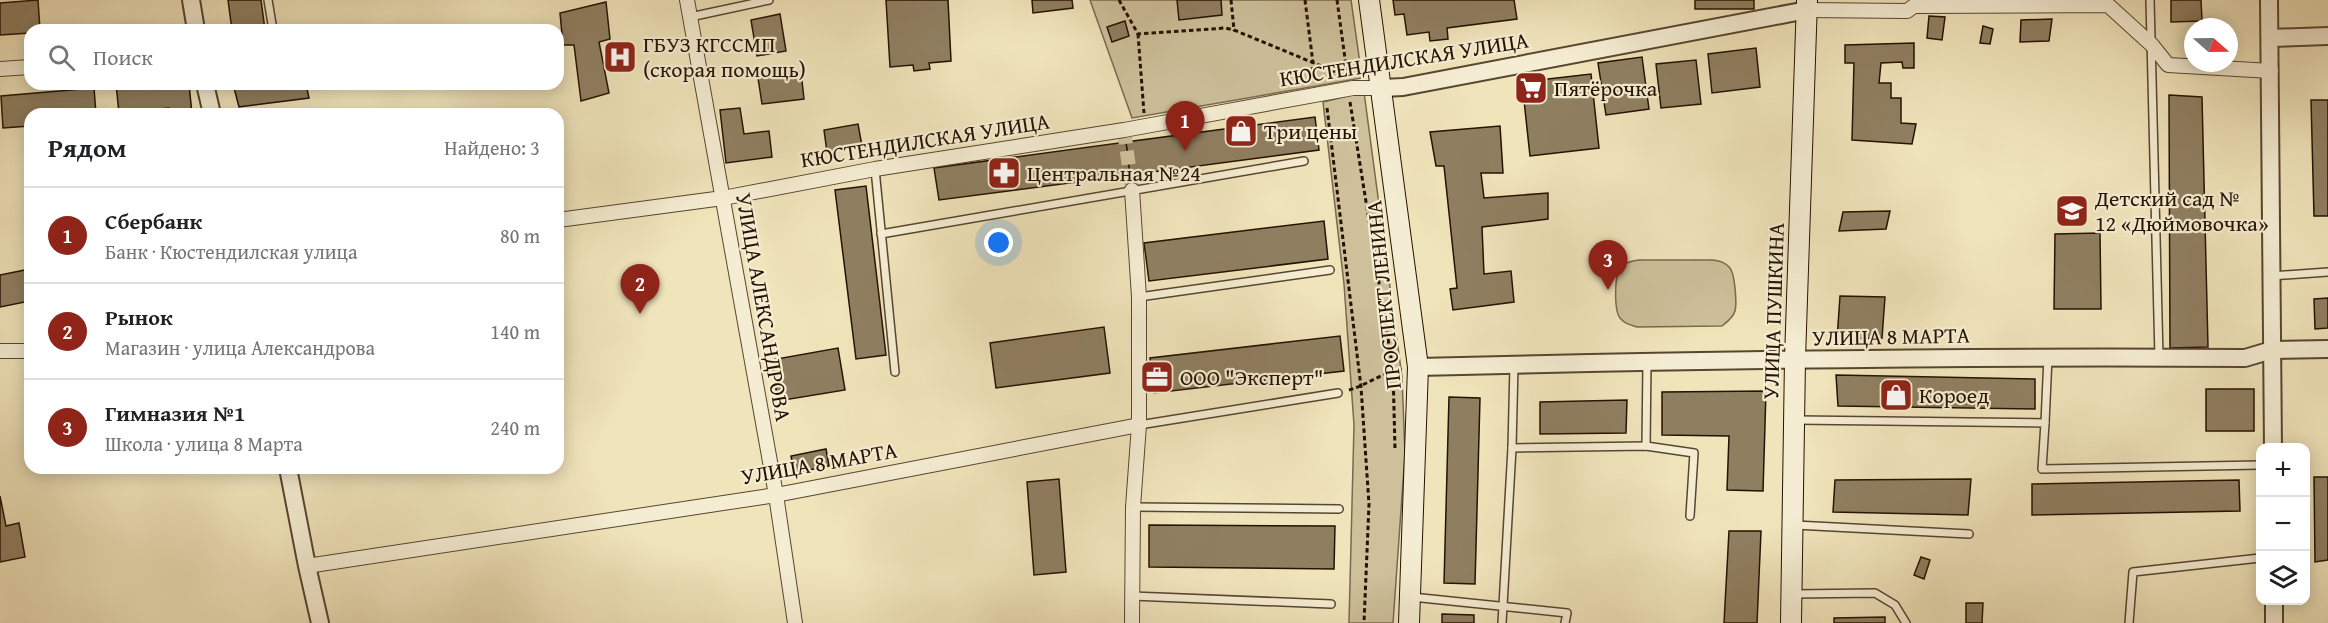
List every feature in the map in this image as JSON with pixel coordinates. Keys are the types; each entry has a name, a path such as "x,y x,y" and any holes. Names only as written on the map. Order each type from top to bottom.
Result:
{"main road":[{"name":"ПРОСПЕКТ ЛЕНИНА","path":"1369,0 1418,367 1409,623"},
{"name":"УЛИЦА ПУШКИНА","path":"1791,623 1795,359 1807,5"}],"street":[{"path":"191,0 195,24"},
{"name":"УЛИЦА АЛЕКСАНДРОВА","path":"687,0 776,495 795,623"},
{"path":"2269,0 2273,443"},
{"name":"КЮСТЕНДИЛСКАЯ УЛИЦА","path":"564,219 723,198 875,169 1144,127 1353,88 1403,87 1807,5 2108,5 2152,45 2168,65 2271,71"},
{"path":"2270,38 2328,36"},
{"path":"0,69 24,67"},
{"path":"206,90 211,108"},
{"path":"1132,190 1139,297 1139,425 1133,507 1132,623"},
{"name":"УЛИЦА 8 МАРТА","path":"1418,367 2048,356 2245,358 2272,350 2328,349"},
{"path":"0,351 24,351"},
{"name":"УЛИЦА 8 МАРТА","path":"307,566 776,495 1139,425"},
{"path":"289,474 320,623"},
{"path":"2274,605 2274,623"}],"lane":[{"path":"268,0 272,24"},
{"path":"690,17 769,0"},
{"path":"2150,0 2159,357"},
{"path":"881,234 1304,161"},
{"path":"875,169 894,372"},
{"path":"1139,297 1330,270"},
{"path":"2271,276 2328,272"},
{"path":"2048,356 2042,469 2256,465"},
{"path":"1646,447 1647,363"},
{"path":"1502,623 1512,448 1514,365"},
{"name":"УЛИЦА 8 МАРТА","path":"1139,425 1338,393"},
{"path":"1794,420 2045,423"},
{"path":"1512,448 1646,447 1694,453 1690,516"},
{"path":"1133,507 1339,509"},
{"path":"1793,525 1969,534"},
{"path":"2129,623 2133,572 2256,558"},
{"path":"1791,594 1875,593 1894,606 1906,623"},
{"path":"1132,596 1331,604"},
{"path":"1410,597 1567,613 1565,623"}],"path":[{"path":"1119,0 1138,34 1144,127"},
{"path":"1231,0 1234,30"},
{"path":"1305,0 1313,63 1311,81 1323,80"},
{"path":"1337,0 1348,76"},
{"path":"1138,34 1225,28 1348,76"},
{"path":"1335,79 1348,76"},
{"path":"1342,100 1350,98 1393,370 1395,457"},
{"path":"1326,104 1361,387 1369,504 1364,623"},
{"path":"1338,393 1361,387 1393,370 1418,367"}],"shaded area":[{"path":"1090,0 1351,0 1362,78 1132,118"},
{"path":"1364,92 1402,377 1405,454 1393,623 1349,623 1354,425 1344,284 1323,102"},
{"path":"1639,260 1722,262 1732,271 1736,296 1735,311 1722,326 1637,327 1620,318 1616,300 1616,284 1619,271 1625,264"}],"building":[{"path":"38,0 40,24 24,24 24,33 0,35 0,3"},
{"path":"228,0 261,0 264,24 231,24"},
{"path":"886,0 948,0 951,61 929,63 930,69 914,71 913,65 890,67"},
{"path":"1032,0 1072,0 1073,8 1033,13"},
{"path":"1177,0 1221,0 1222,15 1179,20"},
{"path":"1393,0 1514,0 1517,19 1447,28 1448,39 1430,41 1429,32 1407,35 1404,14 1395,15"},
{"path":"1695,0 1754,0 1754,9 1695,9"},
{"path":"2171,0 2201,0 2202,18 2184,18 2184,22 2171,22"},
{"path":"606,2 610,39 599,42 609,93 581,101 574,45 564,45 564,24 561,24 560,13"},
{"path":"780,14 786,51 757,56 751,20"},
{"path":"1929,16 1945,17 1942,40 1927,38"},
{"path":"2052,19 2049,41 2020,42 2021,20"},
{"path":"1125,21 1129,36 1112,42 1107,27"},
{"path":"1983,26 1993,29 1990,44 1980,43"},
{"path":"1914,43 1914,68 1903,68 1902,62 1881,63 1879,83 1891,83 1891,98 1901,98 1901,123 1916,124 1912,144 1852,140 1854,63 1845,63 1845,45"},
{"path":"1756,48 1760,87 1712,93 1708,54"},
{"path":"1642,57 1649,109 1606,115 1598,63"},
{"path":"1696,60 1701,104 1661,108 1656,64"},
{"path":"801,72 804,99 762,104 758,78"},
{"path":"1591,74 1599,148 1530,156 1522,82"},
{"path":"94,90 96,108 24,108 24,126 3,128 1,96"},
{"path":"117,90 190,90 191,108 118,108"},
{"path":"235,90 307,90 309,98 239,107"},
{"path":"2169,95 2202,97 2208,347 2170,348"},
{"path":"2311,100 2328,100 2328,216 2314,216"},
{"path":"740,108 744,134 769,131 772,157 726,163 720,110"},
{"path":"1315,117 1319,150 1130,175 1126,142"},
{"path":"858,124 862,146 827,152 824,130"},
{"path":"1500,126 1503,173 1481,173 1484,198 1548,193 1548,219 1482,227 1484,274 1511,271 1514,302 1453,310 1450,289 1457,288 1444,166 1436,166 1430,132"},
{"path":"1126,142 1130,175 939,200 934,168"},
{"path":"866,186 886,355 856,359 835,190"},
{"path":"1890,211 1886,229 1839,231 1843,212"},
{"path":"1324,221 1328,259 1149,281 1144,243"},
{"path":"2100,233 2101,309 2054,309 2055,234"},
{"path":"24,270 24,302 0,307 0,275"},
{"path":"1840,296 1885,297 1882,338 1837,339"},
{"path":"2328,298 2328,328 2315,329 2314,299"},
{"path":"1104,327 1110,373 996,388 990,343"},
{"path":"1340,336 1344,371 1154,393 1150,358"},
{"path":"838,348 845,390 778,401 771,360"},
{"path":"1836,375 2035,379 2035,409 1838,406"},
{"path":"2206,389 2254,389 2254,431 2206,431"},
{"path":"1766,391 1763,491 1727,490 1729,436 1662,435 1662,392"},
{"path":"1449,397 1480,398 1475,584 1444,583"},
{"path":"1627,400 1626,433 1540,434 1540,402"},
{"path":"826,449 829,466 794,473 791,456"},
{"path":"2314,477 2328,477 2328,560 2315,562"},
{"path":"1059,479 1066,572 1034,575 1027,482"},
{"path":"1971,479 1968,515 1833,512 1835,480"},
{"path":"2239,480 2240,511 2032,515 2032,484"},
{"path":"0,496 6,526 19,523 25,557 0,562"},
{"path":"1149,525 1335,526 1334,569 1149,567"},
{"path":"1729,531 1761,531 1757,623 1724,623"},
{"path":"1921,557 1930,560 1924,579 1914,575"},
{"path":"1966,603 1983,603 1982,623 1966,623"},
{"path":"1442,614 1474,615 1474,623 1442,623"},
{"path":"1885,617 1885,623 1834,623 1834,618"}],"tunnel":[{"path":"1124,130 1132,190"}],"place":[{"name":"ГБУЗ КГССМП (скорая помощь)","path":"620,57"},
{"name":"Пятёрочка","path":"1531,88"},
{"name":"Три цены","path":"1241,131"},
{"name":"Сбербанк","path":"1185,151"},
{"name":"Центральная №24","path":"1004,173"},
{"name":"Детский сад № 12 «Дюймовочка»","path":"2072,211"},
{"name":"Гимназия №1","path":"1608,290"},
{"name":"Рынок","path":"640,314"},
{"name":"ООО \"Эксперт\"","path":"1157,377"},
{"name":"Короед","path":"1896,395"}]}
